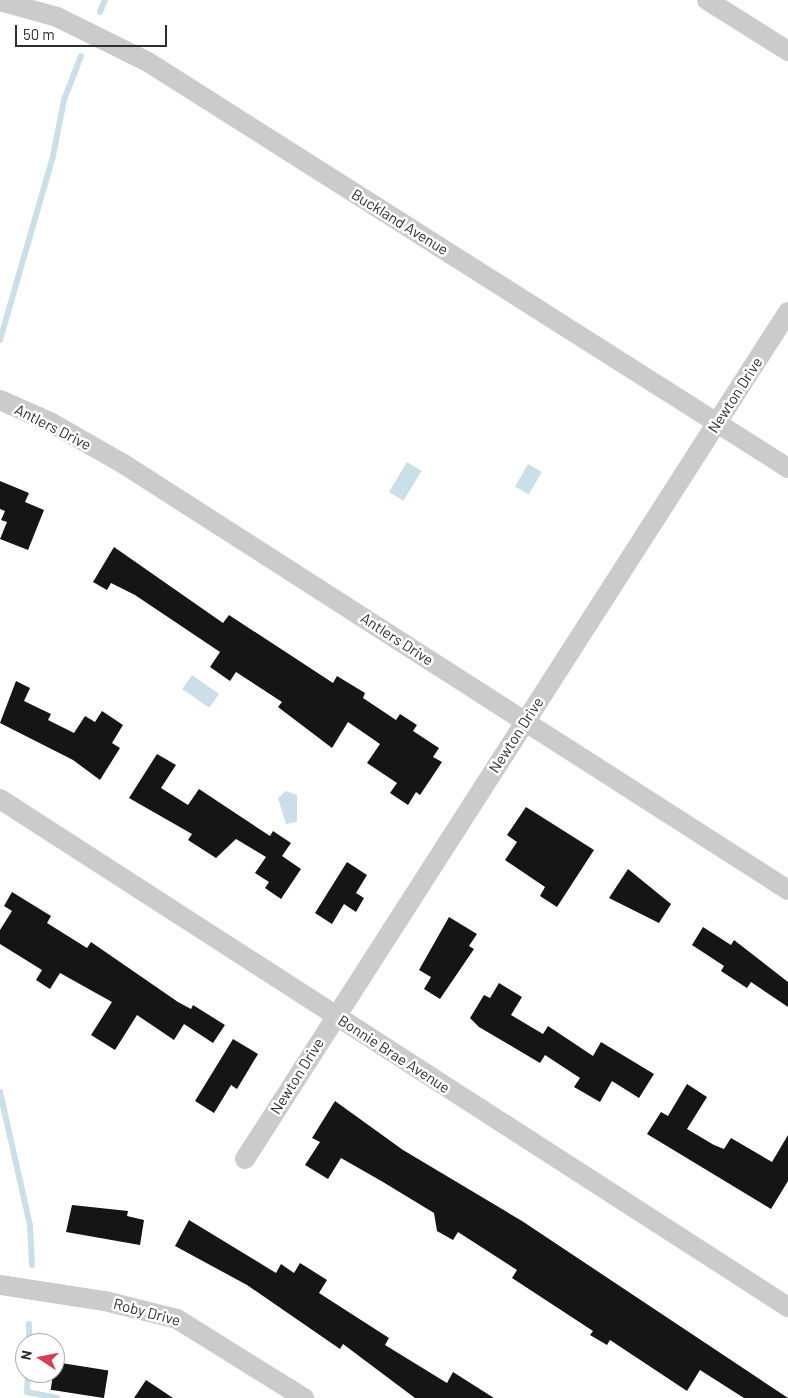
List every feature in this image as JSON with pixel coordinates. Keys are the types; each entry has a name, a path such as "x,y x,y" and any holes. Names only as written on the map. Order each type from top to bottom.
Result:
{"street":[{"path":"707,0 788,51"},
{"name":"Buckland Avenue","path":"0,1 57,17 148,62 788,468"},
{"name":"Newton Drive","path":"244,1159 334,1016 788,312"},
{"name":"Antlers Drive","path":"0,400 50,422 122,463 788,890"},
{"name":"Bonnie Brae Avenue","path":"0,799 788,1307"},
{"name":"Roby Drive","path":"0,1285 105,1301 177,1319 304,1398"}],"water":[{"path":"407,462 422,471 404,501 389,492"},
{"path":"528,464 542,472 529,495 515,487"},
{"path":"192,675 219,694 209,708 182,689"},
{"path":"286,791 297,795 297,822 286,824 278,798"}],"building":[{"path":"0,481 29,493 25,502 44,510 28,550 0,539 7,522 1,520 5,511 0,509"},
{"path":"114,547 223,623 229,615 333,683 337,676 365,693 363,698 396,720 400,714 417,725 413,731 439,748 433,757 442,762 420,795 416,792 408,805 390,793 397,783 367,763 380,744 348,722 332,748 278,707 282,702 236,672 230,681 210,667 220,652 135,595 111,583 107,590 93,582"},
{"path":"16,681 30,688 24,701 51,714 48,720 74,733 85,716 95,722 102,711 123,725 112,743 120,748 100,780 73,760 0,723"},
{"path":"157,754 176,765 161,788 188,805 199,789 270,836 273,831 291,843 282,856 301,869 281,899 265,888 269,882 255,873 266,857 236,839 216,858 188,840 192,834 129,798"},
{"path":"526,807 594,850 557,907 540,896 545,887 505,860 517,842 507,835"},
{"path":"347,862 367,875 356,893 364,898 356,912 344,904 332,924 315,913"},
{"path":"628,869 671,904 659,923 609,898"},
{"path":"12,892 51,916 47,923 87,948 91,942 178,1002 191,1009 193,1005 225,1025 213,1043 184,1024 174,1040 137,1015 115,1050 91,1035 112,1002 60,973 50,989 36,980 42,970 0,944 0,930 12,911 4,906"},
{"path":"449,917 477,934 469,946 474,949 440,999 424,989 431,977 419,970"},
{"path":"703,927 731,945 734,940 788,982 788,1007 751,982 747,988 721,971 724,966 692,945"},
{"path":"499,983 522,997 511,1015 543,1034 548,1026 593,1056 601,1042 654,1074 639,1098 612,1081 600,1102 574,1087 580,1078 545,1055 540,1063 479,1027 470,1018 484,995 490,998"},
{"path":"233,1039 258,1054 237,1089 231,1085 214,1113 195,1101"},
{"path":"687,1084 707,1097 687,1129 714,1145 724,1149 731,1138 772,1162 788,1135 788,1181 771,1209 647,1134 661,1112 668,1116"},
{"path":"335,1101 403,1150 522,1221 788,1398 744,1398 700,1370 687,1391 610,1340 607,1345 590,1335 593,1331 512,1278 517,1270 458,1232 453,1240 437,1231 434,1213 383,1182 341,1158 328,1179 305,1165 320,1142 312,1138"},
{"path":"72,1205 128,1211 127,1216 144,1220 140,1245 66,1232"},
{"path":"189,1220 276,1273 281,1264 294,1273 300,1263 327,1280 319,1293 389,1338 385,1345 447,1383 453,1372 494,1398 415,1398 343,1344 340,1349 247,1285 175,1246"},
{"path":"65,1364 108,1370 104,1398 51,1390 52,1383 65,1383"},
{"path":"146,1380 173,1398 134,1398"}],"waterway":[{"path":"100,12 105,0"},
{"path":"0,340 53,156 64,100 81,56"},
{"path":"0,1092 30,1225 32,1265"},
{"path":"29,1324 29,1333"},
{"path":"27,1383 27,1392 57,1398"}]}
